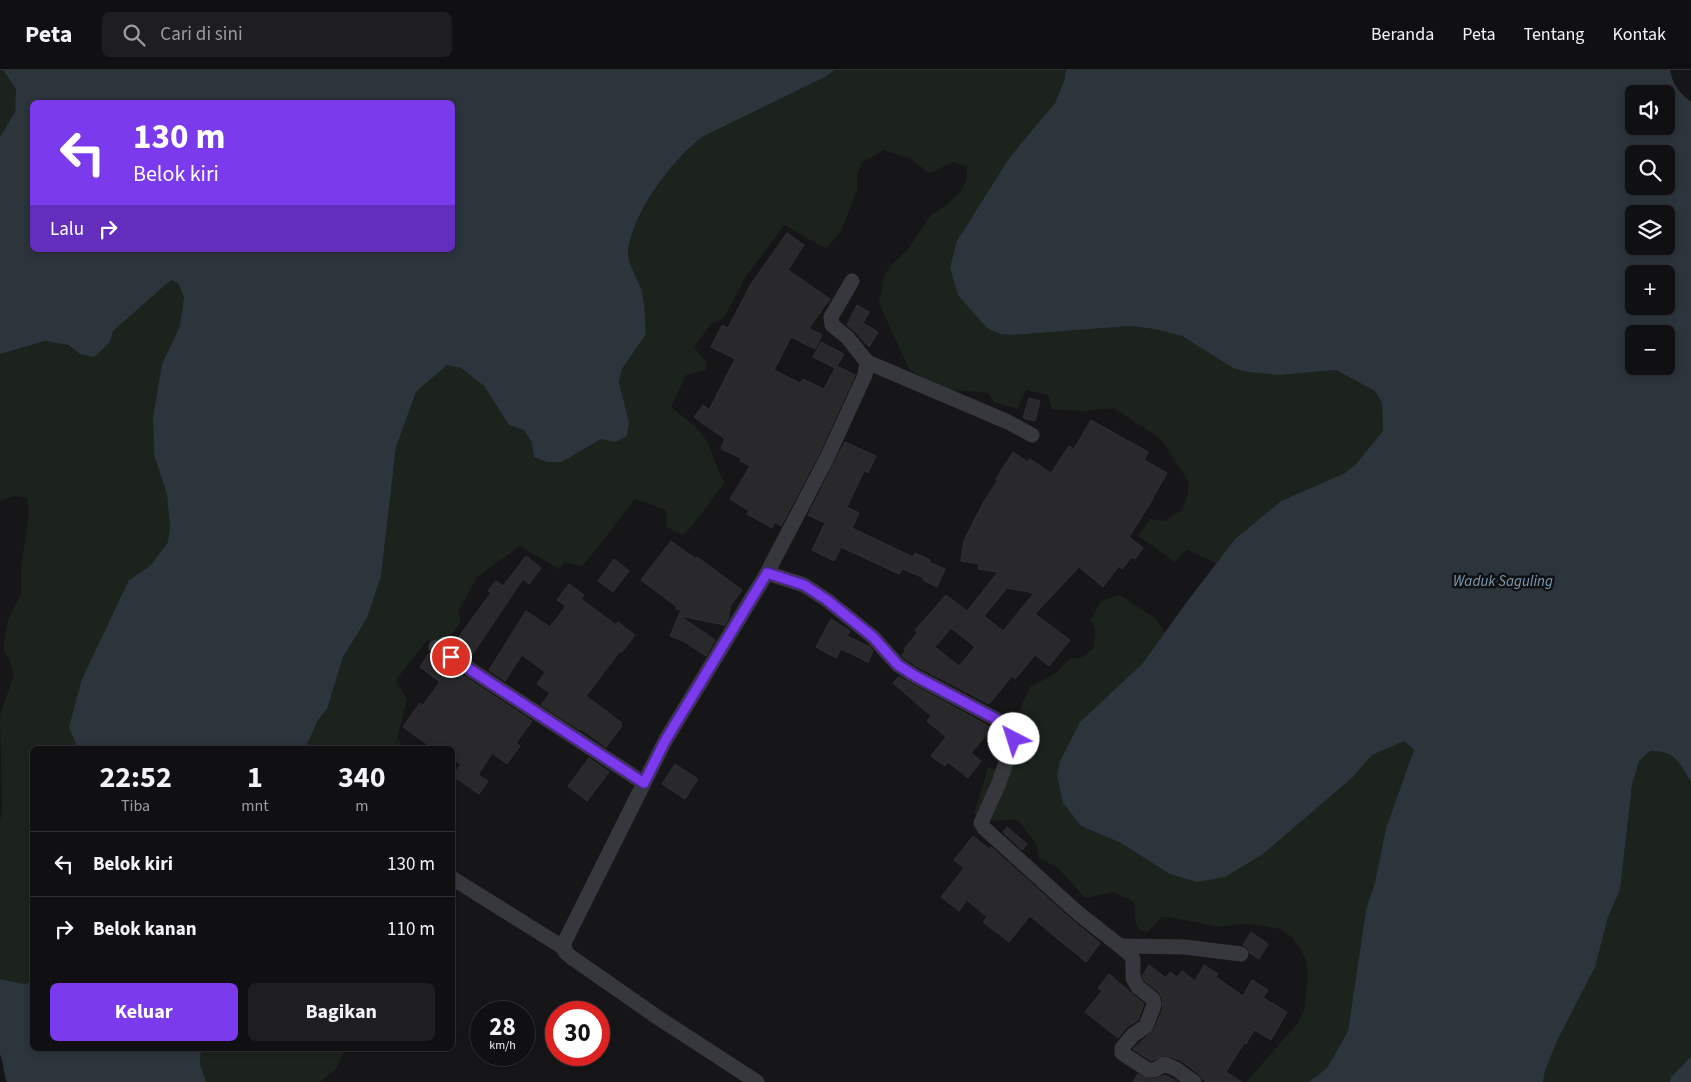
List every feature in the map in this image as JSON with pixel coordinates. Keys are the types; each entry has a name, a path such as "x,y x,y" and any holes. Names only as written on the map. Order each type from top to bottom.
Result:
{"street":[{"path":"852,281 831,317 832,325 847,337 867,362 1008,422 1032,435"},
{"path":"757,1082 657,1017 579,963 564,952 564,943 665,741 767,573 827,458 865,375 867,362"},
{"path":"767,573 804,585 873,637 898,665 996,719 1014,734 999,783 981,823 984,828 1078,913 1133,958 1133,978 1138,987 1153,1000 1154,1005 1146,1026 1122,1048 1122,1053 1148,1070 1155,1070 1164,1064 1194,1082"},
{"path":"436,648 644,783"},
{"path":"455,880 564,948"},
{"path":"1120,946 1184,947 1241,954"}],"shaded area":[{"path":"0,70 3,70 16,89 15,112 0,137"},
{"path":"835,70 1066,70 1055,103 1010,157 1001,334 1014,335 1130,326 1154,329 1182,336 1233,368 1279,375 1336,370 1375,391 1382,403 1383,431 1356,464 1345,473 1281,501 1235,539 1216,564 1187,549 1175,562 1138,536 1150,519 1164,521 1182,510 1188,494 1189,482 1161,439 1114,408 1084,411 1052,409 1048,395 1026,390 1017,409 994,402 988,393 941,389 909,369 879,303 883,279 890,266 908,249 930,216 945,206 961,191 967,179 967,167 954,162 929,173 911,159 884,150 862,162 857,176 857,190 841,231 827,248 784,225 745,278 724,318 711,324 694,347 707,363 706,370 686,375 671,407 693,425 706,440 725,482 692,526 683,535 667,527 666,510 635,499 587,561 581,566 565,562 559,569 520,546 477,577 458,612 461,622 443,646 427,640 396,680 407,700 397,738 403,746 306,746 318,720 327,709 343,657 367,618 381,576 396,447 416,392 447,365 461,368 484,386 509,425 524,430 532,443 562,462 601,438 615,442 629,422 619,382 622,369 646,334 642,292 629,261 628,252 637,221 646,205 678,159 702,137 825,77"},
{"path":"171,280 178,283 184,297 180,326 162,364 153,417 154,455 167,494 170,527 168,542 150,566 129,580 79,746 30,746 30,982 24,984 0,979 0,822 2,810 0,715 14,675 10,661 3,649 8,620 21,594 21,568 29,512 27,498 13,496 0,501 0,354 31,344 50,342 70,347 80,354 110,342 113,331"},
{"path":"1120,595 1156,619 1165,633 1143,663 1080,722 1060,761 1057,776 1063,803 1081,826 1121,843 1263,854 1353,777 1372,755 1404,740 1414,750 1386,828 1375,882 1366,910 1348,1031 1327,1068 1309,1082 1246,1082 1298,1023 1304,1010 1308,977 1307,963 1292,937 1280,929 1258,925 1241,924 1220,927 1169,917 1162,917 1147,932 1140,930 1136,924 1134,902 1113,892 1085,898 1058,868 1039,858 1036,844 1019,821 1011,819 996,821 974,814 988,768 996,769 1021,731 1019,711 1030,687 1056,673 1070,659 1082,657 1094,648 1095,627 1090,621 1101,601"},
{"path":"1650,751 1659,751 1671,755 1679,763 1691,782 1691,1057 1671,1077 1670,1082 1543,1082 1545,1071 1556,1043 1595,967 1608,917 1620,890 1632,785 1639,760"},
{"path":"201,1051 344,1051 337,1068 320,1082 206,1082 200,1064"}],"water":[{"path":"3,70 835,70 825,77 702,137 666,173 645,205 631,237 628,252 629,261 642,292 646,334 622,369 619,382 629,422 627,436 615,442 601,439 562,462 547,462 534,457 532,443 524,430 509,425 484,386 461,368 447,365 416,392 396,447 381,576 367,618 343,657 327,709 318,720 306,746 77,746 69,727 82,679 129,580 150,566 168,542 170,527 167,494 154,455 153,417 162,364 180,326 184,297 178,283 171,280 113,331 110,342 94,357 80,354 68,345 45,341 0,354 0,137 15,112 16,89"},
{"name":"Waduk Saguling","path":"1066,70 1670,70 1677,88 1691,102 1691,782 1679,763 1671,755 1659,751 1650,751 1639,761 1632,785 1620,890 1608,917 1595,967 1556,1043 1545,1071 1543,1082 1309,1082 1327,1068 1348,1031 1366,910 1375,882 1386,828 1414,750 1404,741 1372,755 1353,777 1263,854 1225,877 1197,882 1170,874 1121,843 1081,826 1063,803 1057,776 1060,761 1080,722 1143,663 1235,539 1281,501 1345,473 1356,464 1383,431 1382,403 1375,391 1336,370 1279,375 1248,372 1233,368 1182,336 1154,329 1130,326 1014,335 1001,334 987,328 958,295 950,268 957,241 1010,157 1055,103 1065,78"},
{"path":"0,979 24,984 30,982 30,1051 201,1051 200,1064 206,1082 7,1082 0,1054"},
{"path":"1691,1057 1691,1082 1670,1082 1671,1077"}],"building":[{"path":"787,233 804,245 788,270 830,299 809,328 822,335 815,349 791,337 774,370 800,383 803,379 824,389 835,368 813,357 821,342 844,354 837,366 855,375 819,454 781,526 775,522 772,528 747,514 749,511 730,499 750,466 740,461 741,458 721,449 725,439 694,417 703,405 709,410 735,359 711,347 722,325 728,328 751,284"},
{"path":"857,305 869,312 863,323 878,332 869,347 847,325"},
{"path":"1029,398 1040,401 1035,421 1023,418"},
{"path":"1091,420 1148,452 1144,460 1167,473 1129,537 1143,548 1135,559 1132,557 1122,569 1119,566 1103,587 1079,567 1035,614 1070,640 1049,666 1035,655 1015,679 1012,676 989,704 904,658 902,655 905,651 904,649 918,632 915,630 946,595 967,611 998,572 978,569 979,564 961,561 964,540 983,503 998,480 996,479 1013,452 1028,462 1030,459 1051,473 1069,446 1074,449","holes":["1007,588 1034,593 1003,631 984,616","951,628 975,647 959,666 935,647"]},
{"path":"845,442 876,456 868,473 864,471 847,507 859,513 852,528 913,557 915,553 945,569 937,587 923,580 924,578 902,569 899,574 841,547 834,561 812,550 825,523 808,515"},
{"path":"671,541 696,559 697,557 742,590 731,605 725,625 680,616 715,640 706,656 683,641 670,636 681,610 676,609 677,607 641,580"},
{"path":"526,556 541,568 529,584 523,579 470,658 452,646 491,593 488,591 496,581 503,586"},
{"path":"614,559 629,571 613,592 598,581"},
{"path":"569,584 584,595 581,599 616,625 618,622 635,635 622,652 620,651 586,696 622,723 620,725 622,726 606,747 581,729 541,705 550,693 537,684 545,672 522,655 505,681 489,670 526,611 550,627 566,606 557,600"},
{"path":"831,619 850,631 847,636 870,647 873,651 868,662 841,649 836,658 816,647"},
{"path":"429,653 532,721 516,743 520,746 507,764 492,753 478,775 488,781 479,794 455,777 455,773 461,764 455,761 455,746 430,746 403,727 420,703 423,705 440,682 420,667"},
{"path":"899,677 992,728 971,753 981,761 968,778 948,762 945,766 931,756 946,737 927,721 931,716 893,683"},
{"path":"589,758 609,772 587,801 568,786"},
{"path":"675,764 698,779 685,799 662,784"},
{"path":"1007,827 1027,844 1022,850 1003,832"},
{"path":"973,836 989,849 991,847 1100,943 1086,962 1030,916 1009,942 983,922 987,917 967,900 959,911 941,897 964,868 954,860"},
{"path":"1251,932 1268,944 1259,959 1243,945"},
{"path":"1149,965 1166,978 1170,972 1177,977 1182,971 1195,981 1204,965 1218,974 1216,977 1243,996 1252,980 1268,990 1263,998 1287,1012 1271,1040 1254,1030 1246,1044 1244,1043 1226,1072 1242,1082 1205,1082 1199,1074 1180,1060 1164,1055 1151,1061 1133,1049 1154,1030 1163,1008 1162,997 1159,992 1145,981 1142,976"},
{"path":"1109,974 1144,1004 1138,1020 1127,1027 1118,1038 1085,1012 1102,991 1098,988"},
{"path":"1138,1074 1148,1079 1156,1079 1165,1075 1177,1081 1133,1082"}],"route":[{"path":"451,657 644,783 665,741 767,573 804,585 827,600 873,637 898,665 996,719 1014,734 1014,739"}]}
